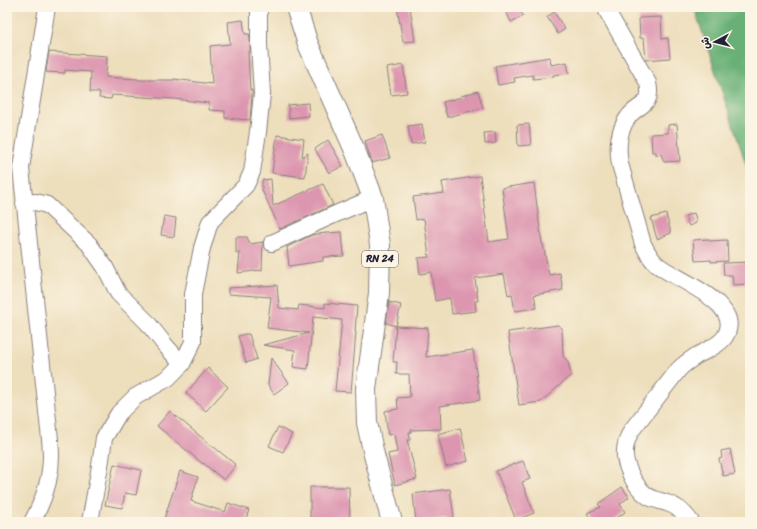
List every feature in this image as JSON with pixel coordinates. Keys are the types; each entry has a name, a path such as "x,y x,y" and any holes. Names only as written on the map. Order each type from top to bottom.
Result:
{"main road":[{"name":"RN 24","path":"296,7 308,44 356,152 373,198 380,245 379,293 366,389 367,423 392,522"}],"street":[{"path":"32,522 40,508 48,482 51,456 21,168 47,7"},
{"path":"90,522 104,438 119,413 135,397 168,378 182,364 193,342 193,294 202,248 210,222 246,185 252,172 262,94 259,44 259,7"},
{"path":"606,7 648,83 649,88 646,102 630,115 623,126 619,138 618,152 620,164 644,244 653,261 661,268 704,292 723,309 728,319 727,331 724,338 687,362 679,369 631,431 627,438 625,447 624,456 626,464 638,487 651,498 668,503 678,508 691,522"},
{"path":"272,243 373,198"},
{"path":"24,203 36,202 47,205 89,244 105,267 118,293 147,322 182,364"}],"green space":[{"path":"694,7 750,7 750,176"}],"building":[{"path":"397,7 410,7 415,41 403,42"},
{"path":"504,7 519,7 523,16 511,22"},
{"path":"554,12 565,29 558,34 547,17"},
{"path":"661,17 662,39 668,38 670,58 646,60 644,38 640,38 639,18"},
{"path":"243,20 245,34 249,34 250,38 250,52 248,52 250,90 252,90 252,94 250,120 225,118 225,111 209,110 209,103 112,95 111,99 99,98 100,92 90,92 91,72 65,70 65,73 46,72 49,52 107,56 106,77 138,80 174,79 212,84 210,46 230,44 228,22"},
{"path":"550,57 551,65 567,62 569,73 553,75 553,77 533,79 533,75 514,78 515,82 498,85 495,66"},
{"path":"403,65 407,93 391,95 387,68"},
{"path":"478,91 483,108 447,117 443,102"},
{"path":"308,103 309,116 289,118 288,105"},
{"path":"422,124 425,142 411,144 408,126"},
{"path":"529,124 531,145 518,146 517,125"},
{"path":"677,124 680,161 664,162 661,154 656,155 656,152 652,152 651,134 668,133 668,125"},
{"path":"495,132 496,143 485,144 484,133"},
{"path":"277,135 304,139 302,157 308,153 305,177 272,173"},
{"path":"382,135 390,158 372,163 365,141"},
{"path":"328,140 343,166 329,173 315,149"},
{"path":"480,176 489,242 509,239 502,188 534,183 542,244 549,275 560,273 563,290 534,295 537,308 515,311 512,294 508,295 504,274 475,278 478,301 475,301 476,311 452,314 450,298 435,301 431,272 420,274 418,258 429,257 424,219 416,220 413,197 444,193 442,182"},
{"path":"271,179 273,206 323,184 333,205 280,229 262,190 262,180"},
{"path":"694,213 696,223 689,226 685,216"},
{"path":"666,214 671,233 657,239 651,218"},
{"path":"164,216 176,218 174,237 161,235"},
{"path":"342,232 344,256 323,257 323,261 289,266 287,247 312,235"},
{"path":"236,237 247,237 250,244 263,242 262,270 238,273 240,253 236,253"},
{"path":"709,239 709,241 727,240 728,261 695,261 693,240"},
{"path":"750,262 749,284 733,285 732,275 724,275 723,263"},
{"path":"277,285 279,308 298,310 299,305 325,308 325,303 357,306 351,392 335,391 342,320 313,317 308,369 293,367 295,350 263,345 309,333 267,328 271,297 228,294 228,288"},
{"path":"389,302 401,305 396,326 386,323"},
{"path":"558,325 562,328 563,356 568,362 571,375 541,402 519,405 508,332"},
{"path":"396,326 428,328 426,357 473,350 480,400 440,406 441,429 411,430 411,432 409,432 410,440 407,440 417,479 395,485 388,454 397,452 394,434 388,435 385,411 398,409 397,398 410,397 409,374 396,374 397,362 393,362"},
{"path":"249,334 257,359 246,363 238,336"},
{"path":"271,358 289,383 274,394 268,385"},
{"path":"208,368 228,387 206,411 186,393"},
{"path":"170,411 236,465 224,480 157,426"},
{"path":"278,427 292,434 283,452 269,446"},
{"path":"460,428 468,461 446,467 438,434"},
{"path":"730,449 735,474 723,476 719,459 722,458 721,451"},
{"path":"523,461 530,479 522,482 534,513 516,520 496,471"},
{"path":"114,464 141,470 136,495 125,493 122,508 105,505"},
{"path":"180,471 198,477 191,501 225,512 228,503 249,510 246,519 249,520 249,522 163,522"},
{"path":"310,487 349,487 350,522 310,522"},
{"path":"622,487 629,497 620,504 625,512 611,522 592,522 587,513 601,507 598,504"},
{"path":"450,489 454,517 416,522 413,494"}]}
